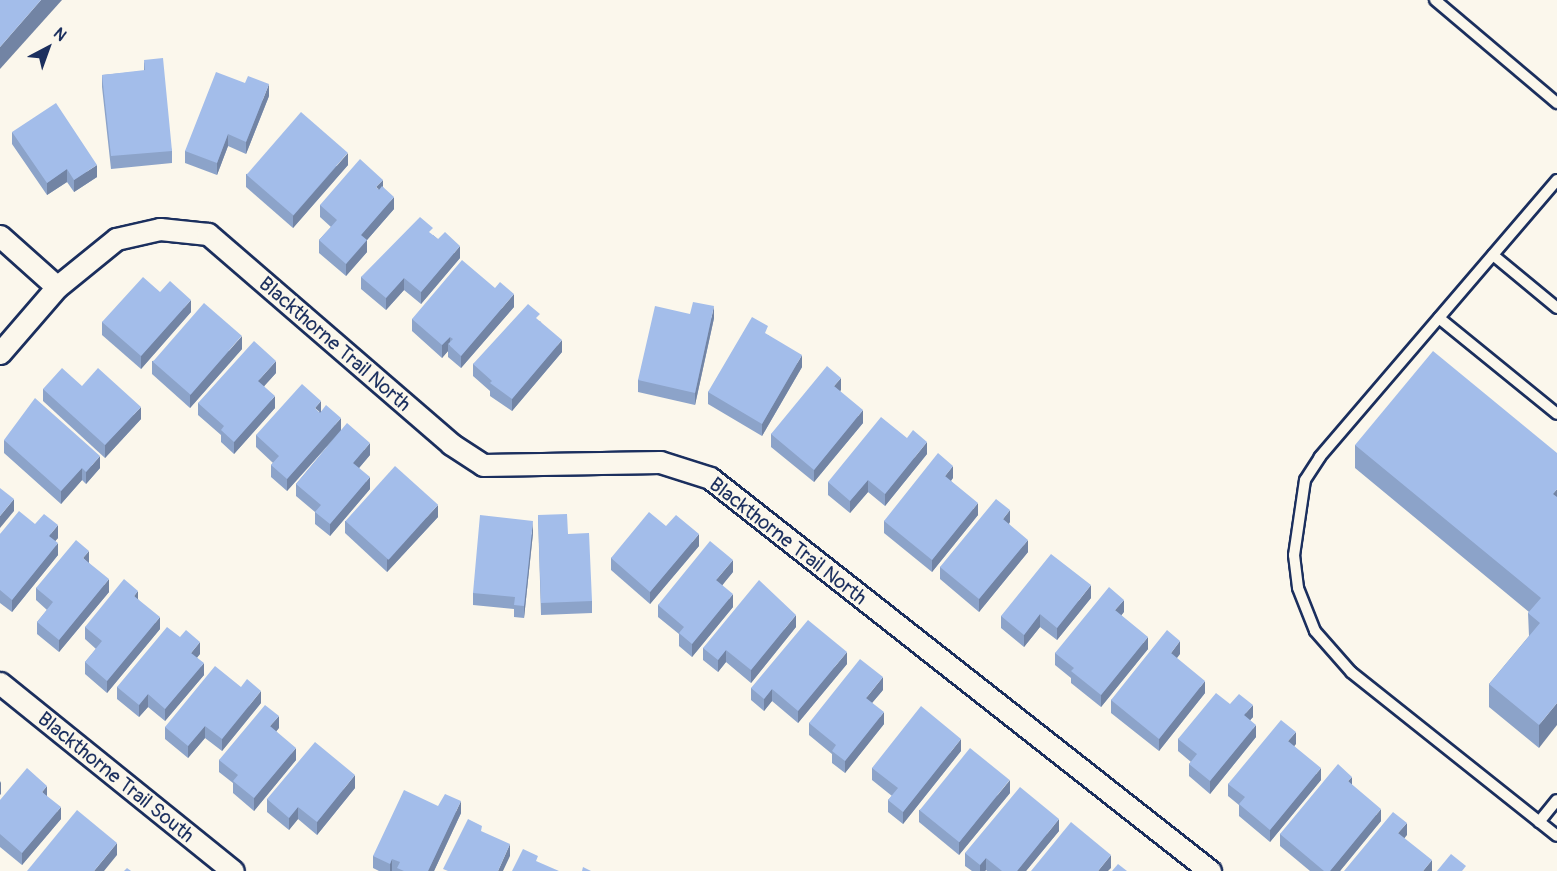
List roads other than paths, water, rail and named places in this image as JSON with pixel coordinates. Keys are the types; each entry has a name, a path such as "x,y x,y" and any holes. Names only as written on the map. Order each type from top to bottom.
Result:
{"street":[{"name":"Blackthorne Trail North","path":"57,287 116,239 160,229 208,234 451,444 483,465 660,462 710,478 1210,871"},
{"path":"0,236 57,287 0,353"},
{"name":"Blackthorne Trail South","path":"0,683 233,871"}],"lane":[{"path":"1435,0 1557,103"},
{"path":"1557,180 1305,480 1294,555 1298,588 1315,631 1351,672 1557,836"},
{"path":"1493,255 1557,308"},
{"path":"1439,318 1557,414"},
{"path":"1539,822 1557,800"}]}
